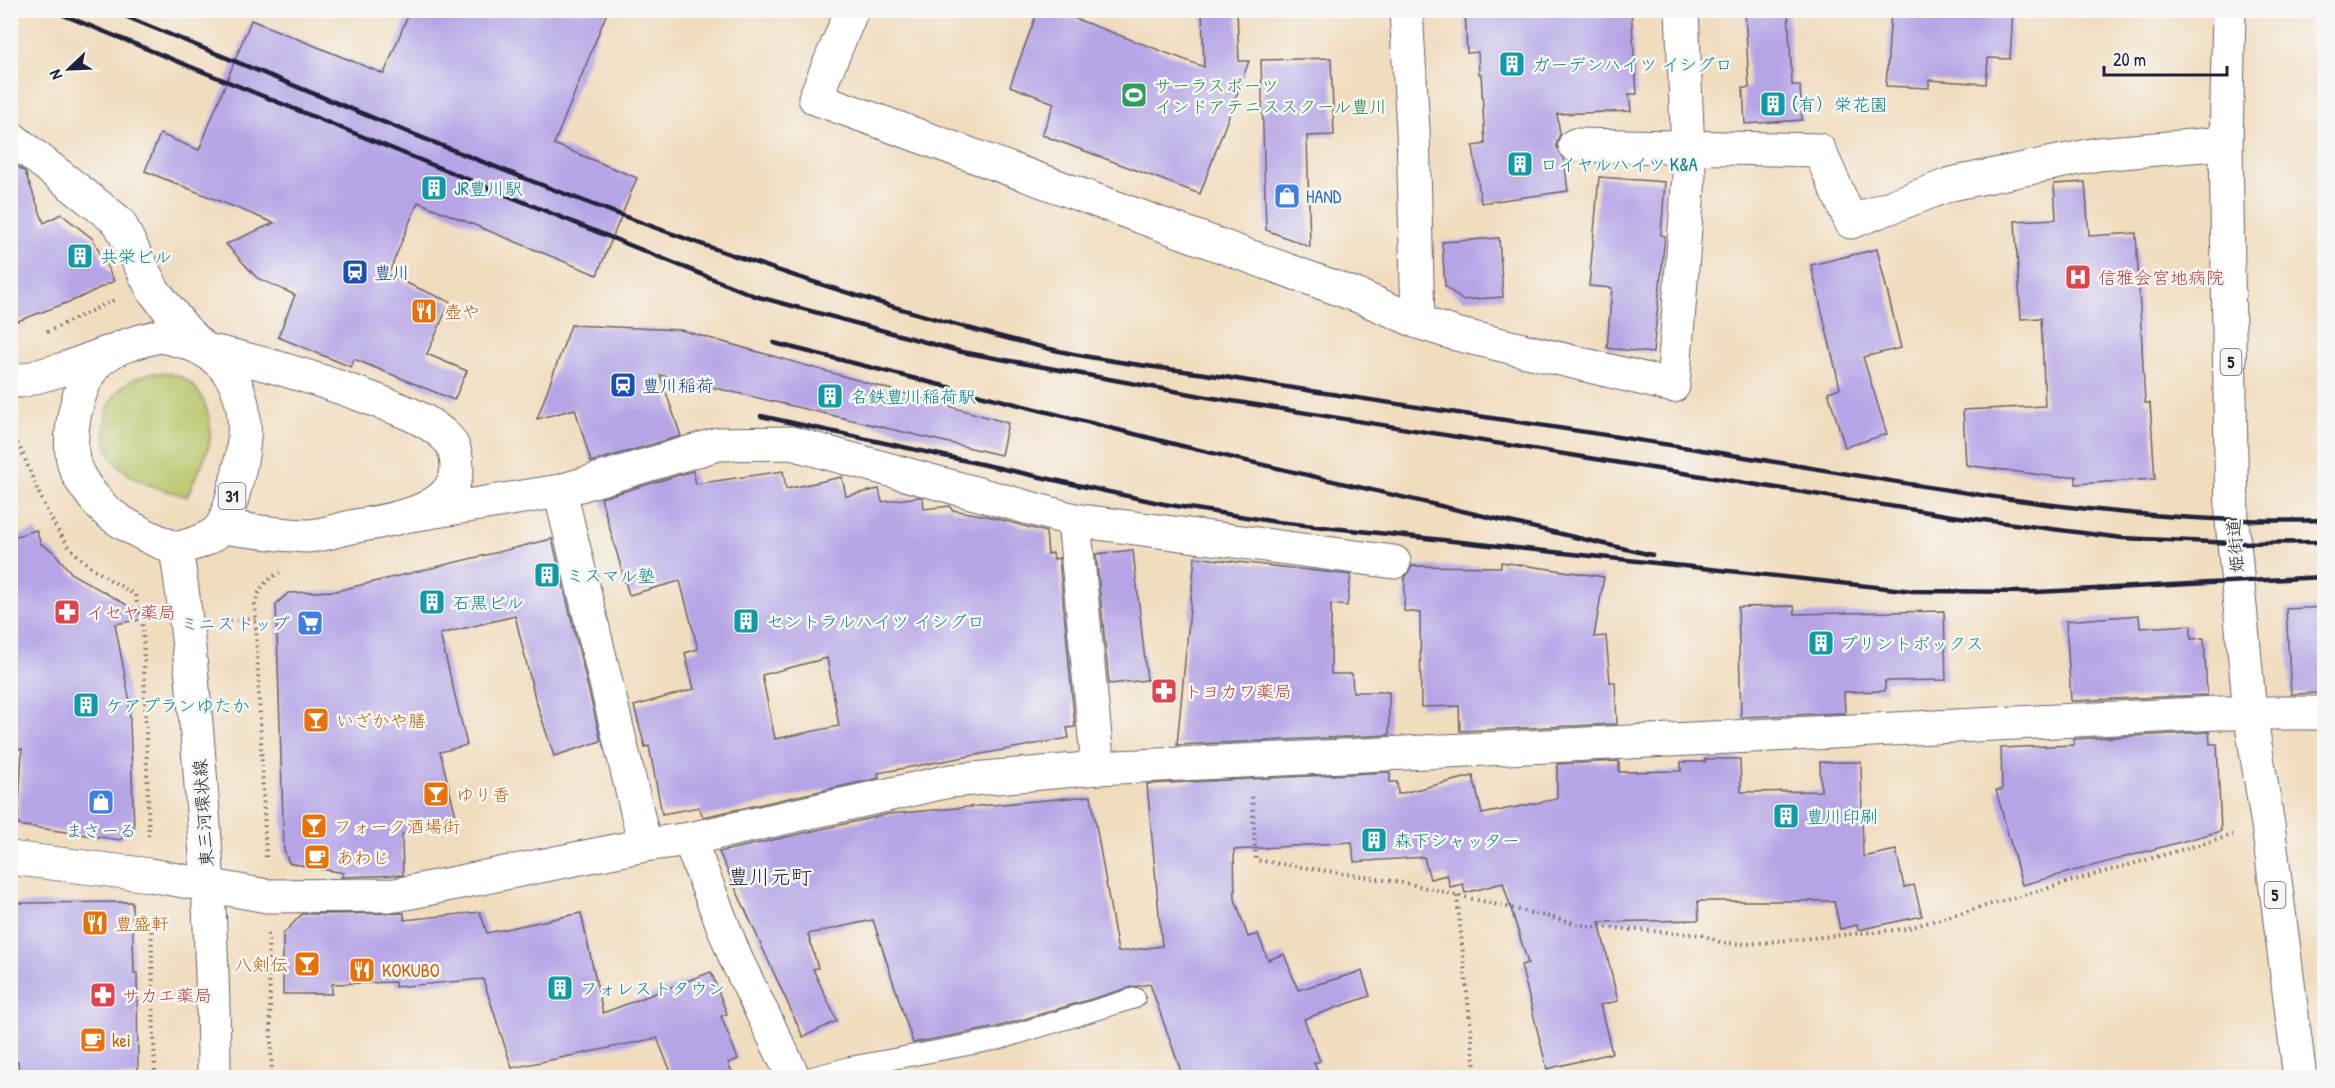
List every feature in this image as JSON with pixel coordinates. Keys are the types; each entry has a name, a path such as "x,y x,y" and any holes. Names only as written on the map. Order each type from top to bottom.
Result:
{"street":[{"path":"852,10 815,98 1339,289 1418,322 1673,386 1689,176 1682,10"},
{"path":"1406,10 1413,130 1418,322"},
{"name":"姫街道","path":"2229,10 2226,143 2232,521 2250,713 2268,825 2300,1077"},
{"path":"10,137 119,222 153,290 184,330 207,350 263,361 312,376 416,416 433,426 448,439 457,457 456,477 449,490 435,502 411,515"},
{"path":"1575,145 1819,150 1851,222 1951,184 2098,154 2226,143"},
{"path":"122,347 147,314 153,290"},
{"name":"31","path":"159,336 183,340 207,350 227,369 240,397 246,424 243,456 221,527 205,538 176,549 151,538 104,509 76,471 71,426 60,405 42,390 16,380 67,368 159,336"},
{"name":"31","path":"71,426 84,384 97,363 122,347"},
{"path":"221,527 309,536 411,515 560,490 718,444 791,442 1074,520 1394,562"},
{"path":"456,477 465,490 487,502"},
{"path":"560,490 645,845"},
{"path":"1074,520 1098,768"},
{"name":"東三河環状線","path":"176,549 189,623 209,886 214,965 214,1077"},
{"path":"10,858 150,875 267,896 396,895 645,845 689,839 950,780 1098,768 2250,713 2325,713"},
{"path":"689,839 736,959 794,1077"}],"lane":[{"path":"809,1077 850,1066 1000,1039 1135,998"}],"path":[{"path":"41,335 122,297"},
{"path":"10,434 54,527 72,553 94,570 135,595 143,628 155,1077"},
{"path":"272,1077 255,605 258,591 265,582 283,572"},
{"path":"1250,761 1256,860 1410,884 1587,926 1703,935 1722,943 1748,944 1905,929 2268,825"},
{"path":"1457,896 1476,1077"}],"green space":[{"path":"150,373 171,374 183,378 198,391 207,409 210,430 208,449 187,497 137,480 114,461 108,450 105,424 112,400 129,382"}],"building":[{"path":"410,10 608,10 554,144 637,178 597,275 418,202 388,275 450,302 427,354 467,371 454,400 354,359 351,367 278,337 295,295 257,278 226,244 274,223 145,171 160,134 199,150 251,20 384,74"},
{"name":"サーラスポーツ インドアテニススクール豊川","path":"1038,10 1052,10 1204,67 1202,10 1237,10 1239,61 1249,61 1200,194 1042,135 1054,103 1010,86"},
{"path":"1465,10 1539,10 1539,13 1631,10 1637,94 1629,94 1631,111 1557,114 1560,134 1556,145 1564,159 1568,191 1481,203 1473,146 1485,144 1481,74 1479,74 1478,52 1467,53"},
{"path":"1745,10 1788,10 1792,85 1800,85 1802,120 1745,124 1743,88 1749,88"},
{"path":"1891,10 2013,10 2010,59 1988,58 1986,84 1929,80 1929,88 1886,86"},
{"path":"1331,58 1334,135 1307,136 1310,247 1266,230 1261,60"},
{"path":"10,161 25,172 44,223 61,214 93,239 114,281 77,299 10,324"},
{"path":"1599,177 1665,182 1661,235 1665,236 1653,353 1607,348 1612,288 1589,286"},
{"path":"2085,182 2089,236 2136,233 2145,403 2150,403 2155,479 2076,484 2076,476 2056,477 1966,465 1963,410 2045,406 2041,318 2021,319 2015,221 2056,219 2054,184"},
{"path":"1499,238 1503,297 1462,300 1445,286 1442,242"},
{"path":"1877,249 1901,348 1863,357 1887,434 1845,447 1828,392 1840,388 1811,265"},
{"name":"名鉄豊川稲荷駅","path":"571,325 681,330 1008,423 1001,455 660,375 681,436 591,462 575,409 537,419"},
{"path":"693,471 696,484 783,471 786,489 842,477 846,496 879,489 882,502 919,497 923,498 924,509 950,506 952,510 987,516 1046,532 1048,554 1053,553 1054,559 1059,558 1075,727 1067,728 1069,738 878,773 879,778 703,817 699,807 662,814 649,746 645,747 634,706 694,689 685,653 698,649 680,581 629,595 601,498","holes":["827,658 839,726 775,739 762,675"]},
{"path":"36,530 41,544 54,552 72,574 150,618 115,624 129,697 134,827 120,840 18,825 22,749 10,749 10,538"},
{"path":"552,539 601,741 554,756 535,698 515,616 440,634 467,745 440,752 457,820 402,834 403,875 341,877 344,873 289,863 284,850 276,604 288,593 336,591"},
{"path":"1133,550 1147,680 1109,684 1096,554"},
{"path":"1195,557 1351,575 1347,606 1331,604 1331,674 1352,674 1353,692 1389,692 1389,735 1177,745"},
{"path":"1501,562 1604,577 1594,637 1606,636 1610,682 1615,682 1617,724 1460,731 1459,706 1421,707 1420,613 1404,611 1405,577 1412,566 1501,567"},
{"path":"1794,606 1795,614 1944,611 1946,680 1885,681 1885,691 1844,692 1845,713 1741,717 1738,607"},
{"path":"2325,607 2325,649 2321,649 2324,693 2291,694 2286,609"},
{"path":"2139,615 2140,628 2191,625 2191,639 2204,638 2207,695 2071,701 2066,621"},
{"path":"2209,732 2210,744 2217,744 2221,831 2022,885 1996,790 2002,790 2001,748 2074,745 2074,739"},
{"path":"1705,759 1740,759 1741,792 1821,791 1820,762 1861,762 1863,857 1896,850 1904,887 1914,885 1922,916 1858,930 1857,925 1840,929 1834,901 1698,901 1699,920 1599,922 1618,1001 1600,1005 1612,1053 1547,1069 1521,965 1528,963 1503,883 1465,893 1463,884 1450,887 1447,875 1430,879 1424,857 1354,862 1352,842 1234,850 1235,899 1248,937 1258,934 1268,960 1284,954 1298,990 1362,971 1370,996 1304,1019 1320,1061 1314,1063 1320,1077 1183,1077 1150,984 1132,987 997,1027 913,1043 873,920 808,934 818,968 813,969 837,1021 803,1037 719,852 889,814 1091,796 1118,952 1162,946 1147,784 1390,772 1390,782 1397,782 1398,794 1473,776 1482,814 1557,799 1557,764 1619,761 1619,772 1681,771 1681,762 1705,762"},
{"path":"132,902 134,973 137,973 138,1077 19,1077 18,1062 10,1062 15,903"},
{"path":"480,912 487,933 581,913 603,1013 711,972 727,1014 721,1016 738,1059 728,1063 734,1077 673,1077 657,1038 512,1068 483,979 395,987 395,982 332,984 332,994 283,994 283,934 302,914 404,913 404,920"}],"railway":[{"path":"51,10 755,296 962,352 1207,397 1952,516 2122,538 2234,543 2324,542"},
{"path":"110,10 458,152 692,241 810,281 929,317 1050,349 2021,501 2172,517 2324,520"},
{"path":"774,343 1182,446 1652,555"},
{"path":"761,416 1164,504 1277,522 1913,591 2037,592 2324,577"}],"place":[{"name":"ガーデンハイツ イシグロ","path":"1512,64"},
{"name":"サーラスポーツ インドアテニススクール豊川","path":"1134,95"},
{"name":"(有）栄花園","path":"1773,104"},
{"name":"ロイヤルハイツ K&A","path":"1520,164"},
{"name":"JR豊川駅","path":"434,188"},
{"name":"HAND","path":"1287,196"},
{"name":"共栄ビル","path":"80,256"},
{"name":"豊川","path":"355,272"},
{"name":"信雅会宮地病院","path":"2078,277"},
{"name":"壺や","path":"424,311"},
{"name":"豊川稲荷","path":"623,385"},
{"name":"名鉄豊川稲荷駅","path":"830,396"},
{"name":"ミスマル塾","path":"547,575"},
{"name":"石黒ビル","path":"432,602"},
{"name":"イセヤ薬局","path":"67,612"},
{"name":"セントラルハイツ イシグロ","path":"746,621"},
{"name":"ミニストップ","path":"310,623"},
{"name":"プリントボックス","path":"1821,643"},
{"name":"トヨカワ薬局","path":"1164,691"},
{"name":"ケアプランゆたか","path":"86,705"},
{"name":"いざかや膳","path":"316,720"},
{"name":"ゆり香","path":"436,794"},
{"name":"まさーる","path":"101,802"},
{"name":"豊川印刷","path":"1786,816"},
{"name":"フォーク酒場街","path":"314,826"},
{"name":"森下シャッター","path":"1374,840"},
{"name":"あわじ","path":"317,857"},
{"name":"豊盛軒","path":"95,923"},
{"name":"八剣伝","path":"307,964"},
{"name":"KOKUBO","path":"362,970"},
{"name":"フォレストタウン","path":"560,988"},
{"name":"サカエ薬局","path":"103,995"},
{"name":"kei","path":"93,1040"}],"district":[{"name":"豊川元町","path":"770,876"}]}
